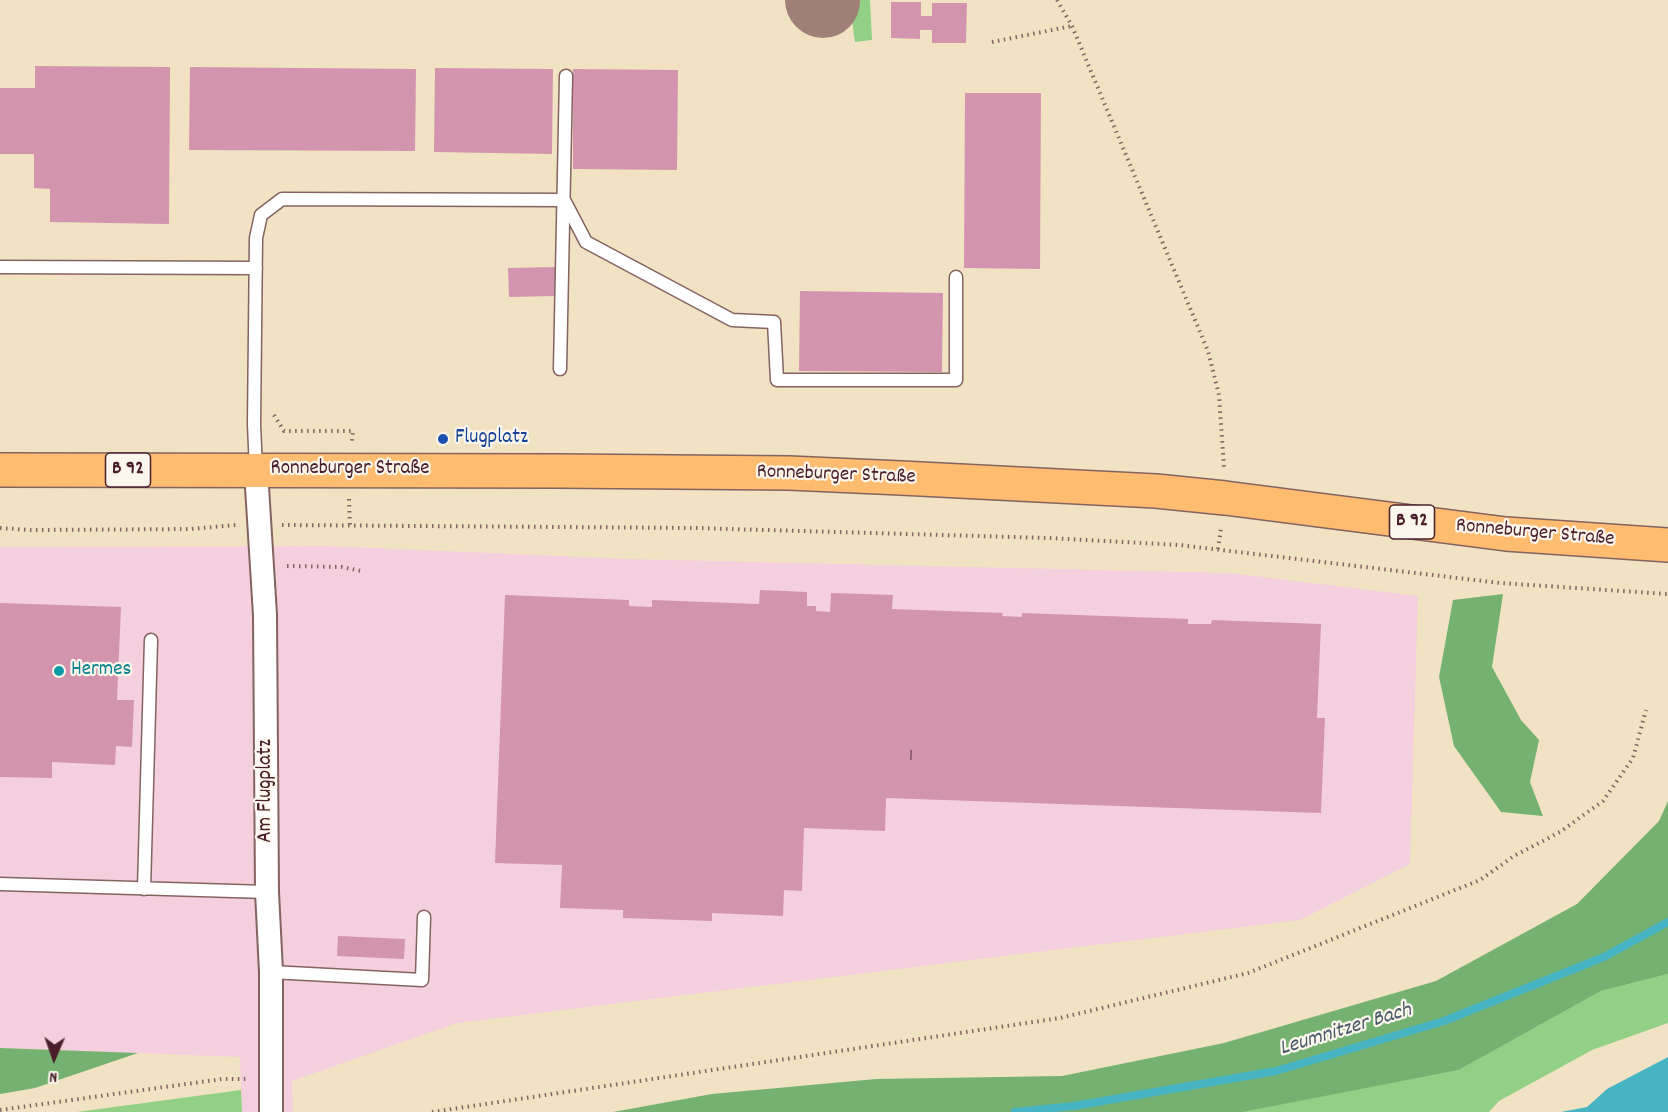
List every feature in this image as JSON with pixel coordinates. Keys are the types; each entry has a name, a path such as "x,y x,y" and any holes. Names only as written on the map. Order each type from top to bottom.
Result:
{"main road":[{"name":"Ronneburger Straße","path":"0,470 789,473 1145,491 1225,498 1506,534 1668,546"}],"street":[{"name":"Am Flugplatz","path":"256,471 265,615 271,1112"}],"lane":[{"path":"560,369 566,76"},
{"path":"256,471 254,424 256,238 261,215 282,199 564,200"},
{"path":"564,200 586,242 732,320 774,322 777,380 956,380 956,277"},
{"path":"0,267 256,268"},
{"path":"144,889 151,640"},
{"path":"0,884 267,892"},
{"path":"271,972 422,980 424,917"}],"path":[{"path":"1057,0 1072,26 1208,351 1219,395 1225,498"},
{"path":"992,42 1072,26"},
{"path":"0,528 31,530 179,529 229,525 304,524 695,528 1049,538 1179,545 1500,583 1668,594"},
{"path":"262,566 342,567 361,572"},
{"path":"432,1112 1060,1018 1248,973 1480,880 1514,856 1560,832 1603,801 1633,758 1646,710"},
{"path":"0,1110 222,1079 270,1079"}],"shaded area":[{"path":"328,546 629,559 1230,573 1418,596 1410,864 1300,920 457,1023 292,1081 293,1112 242,1112 240,1057 0,1048 0,547"}],"green space":[{"path":"849,0 870,0 872,40 855,42"},
{"path":"1503,594 1492,667 1521,720 1539,740 1530,782 1543,816 1501,812 1454,746 1439,677 1453,600"},
{"path":"1668,801 1668,974 1601,991 1459,1070 1242,1112 613,1112 712,1094 876,1079 1062,1076 1224,1043 1436,981 1577,904 1659,821"},
{"path":"1668,974 1668,1023 1592,1050 1499,1101 1489,1112 1235,1112 1459,1070 1601,991"},
{"path":"0,1048 138,1053 35,1088 0,1094"},
{"path":"241,1090 242,1112 77,1112"}],"water":[{"path":"1668,1057 1668,1112 1561,1112 1587,1107 1607,1089"}],"building":[{"path":"891,2 921,2 921,16 932,16 932,3 967,3 966,43 932,43 932,30 920,30 920,39 891,38"},
{"path":"35,66 170,67 169,224 50,222 50,189 34,188 34,154 0,154 0,88 35,88"},
{"path":"190,67 416,69 415,151 189,150"},
{"path":"435,68 553,69 552,154 434,152"},
{"path":"573,69 678,70 677,170 573,169"},
{"path":"965,93 1041,93 1040,269 964,268"},
{"path":"555,267 555,296 509,297 508,268"},
{"path":"800,291 943,293 942,372 799,371"},
{"path":"760,590 807,592 807,606 816,606 816,611 830,612 831,593 893,595 892,609 1003,613 1002,616 1022,617 1022,613 1188,619 1188,624 1211,624 1212,620 1321,624 1317,718 1325,718 1321,813 886,798 885,831 804,828 802,891 784,890 783,916 712,913 712,921 623,918 623,910 560,908 562,865 495,863 505,595 629,600 629,606 652,607 652,600 759,604"},
{"name":"Hermes","path":"0,603 121,607 117,700 134,700 132,747 116,746 115,765 52,762 52,778 0,777"},
{"path":"338,936 405,939 404,959 337,956"}],"waterway":[{"name":"Leumnitzer Bach","path":"1015,1112 1074,1106 1276,1071 1444,1021 1604,957 1668,922"}],"place":[{"name":"Flugplatz","path":"443,439"},
{"name":"Hermes","path":"59,671"}]}
